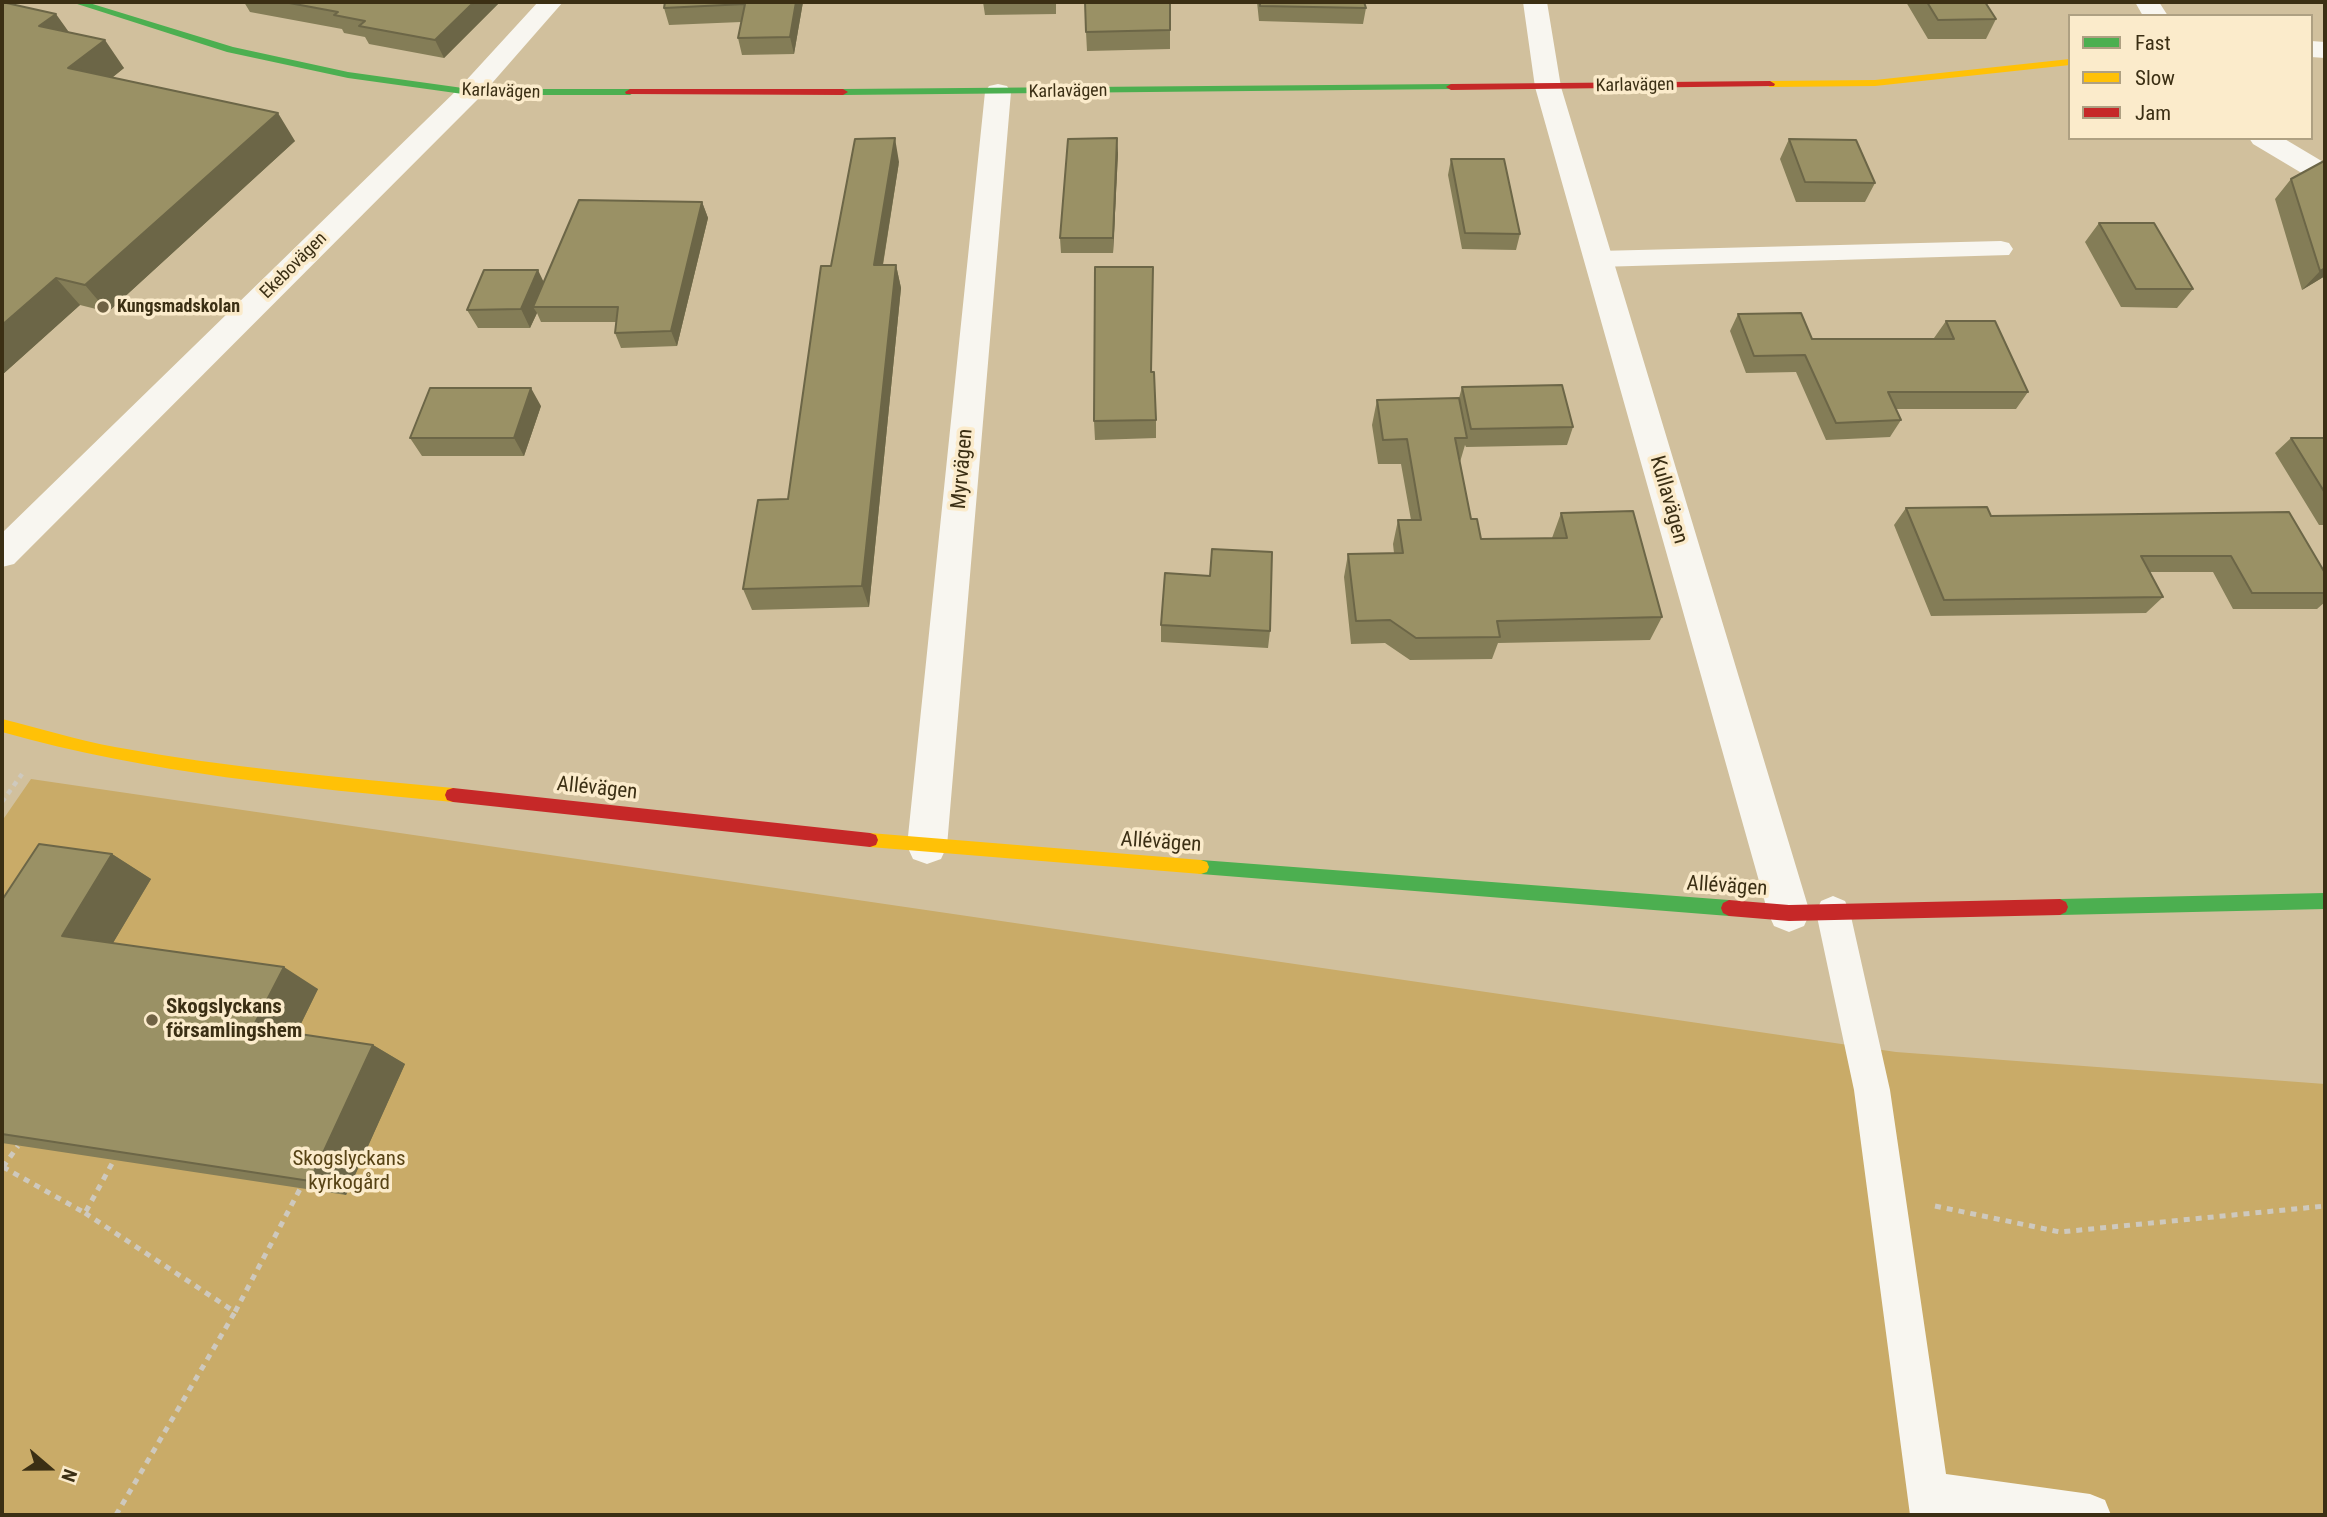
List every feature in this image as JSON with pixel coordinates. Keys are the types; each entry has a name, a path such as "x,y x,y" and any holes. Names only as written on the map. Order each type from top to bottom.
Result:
{"street":[{"name":"Karlavägen","path":"76,2 231,50 348,75 470,93 998,92 1875,83 2068,62"},
{"name":"Ekebovägen","path":"2,554 470,93 551,2"},
{"name":"Kullavägen","path":"1535,2 1548,87 1789,913"},
{"name":"Myrvägen","path":"927,846 998,92"},
{"path":"2266,140 2325,175"},
{"name":"Allévägen","path":"2,725 48,740 181,766 927,846 1789,913 2325,901"}],"lane":[{"path":"1598,259 2001,249"},
{"path":"1833,912 1872,1090 1930,1504 2090,1515"}],"path":[{"path":"18,1146 2,1167 85,1213 235,1312"},
{"path":"85,1213 114,1160"},
{"path":"116,1515 235,1312 300,1189"},
{"path":"1887,1196 2060,1232 2325,1206"}],"green space":[{"name":"Skogslyckans kyrkogård","path":"31,779 1896,1052 2325,1084 2325,1515 2,1515 2,821"}],"building":[{"path":"2,2 56,14 39,26 105,40 68,68 278,113 85,285 56,278 2,325"},
{"path":"284,2 474,2 435,40 359,26 365,21 334,15 338,12"},
{"path":"665,2 796,2 790,37 738,38 745,4 664,8"},
{"path":"1085,2 1170,2 1170,30 1086,32"},
{"path":"1260,2 1364,2 1366,8 1260,6"},
{"path":"1927,2 1985,2 1996,19 1938,20"},
{"path":"895,138 874,265 896,265 862,586 743,589 758,500 788,499 821,266 831,266 855,139"},
{"path":"1117,138 1113,238 1060,238 1068,139"},
{"path":"1789,139 1856,140 1875,183 1805,182"},
{"path":"1451,159 1504,159 1520,234 1465,233"},
{"path":"2324,161 2325,268 2320,271 2291,179"},
{"path":"579,200 702,202 671,331 615,333 618,307 533,307"},
{"path":"2099,223 2154,223 2193,289 2136,289"},
{"path":"1095,267 1153,267 1151,372 1154,372 1156,420 1094,421"},
{"path":"484,270 538,270 521,309 467,310"},
{"path":"1801,313 1812,339 1954,339 1946,321 1995,321 2028,392 1888,392 1901,420 1836,423 1805,355 1754,356 1738,314"},
{"path":"1562,385 1573,427 1471,429 1462,387"},
{"path":"430,388 531,388 514,438 410,438"},
{"path":"1459,398 1467,438 1455,438 1471,519 1477,519 1481,539 1567,538 1561,513 1633,511 1662,617 1497,621 1500,637 1416,638 1390,620 1356,621 1348,554 1403,553 1398,520 1421,520 1407,439 1383,440 1377,400"},
{"path":"2291,438 2325,438 2325,493"},
{"path":"1987,507 1991,516 2289,512 2325,573 2325,593 2252,593 2231,556 2141,556 2163,597 1944,600 1906,508"},
{"path":"1212,549 1272,552 1270,631 1161,625 1165,573 1210,576"},
{"name":"Skogslyckans församlingshem","path":"39,844 112,854 62,936 284,967 253,1027 373,1045 310,1181 2,1134 2,900"}],"traffic: fast":[{"path":"76,2 231,50 348,75 470,92 630,92"},
{"path":"843,92 1451,87"},
{"path":"1201,867 1729,908"},
{"path":"2060,907 2325,901"}],"traffic: slow":[{"path":"1770,84 1875,83 2068,62"},
{"path":"2,725 57,741 169,764 453,795"},
{"path":"870,840 1201,867"}],"traffic: jam":[{"path":"1451,87 1770,84"},
{"path":"630,92 843,92"},
{"path":"453,795 870,840"},
{"path":"1729,908 1789,913 2060,907"}],"place":[{"name":"Kungsmadskolan","path":"103,307"},
{"name":"Skogslyckans församlingshem","path":"152,1020"}]}
